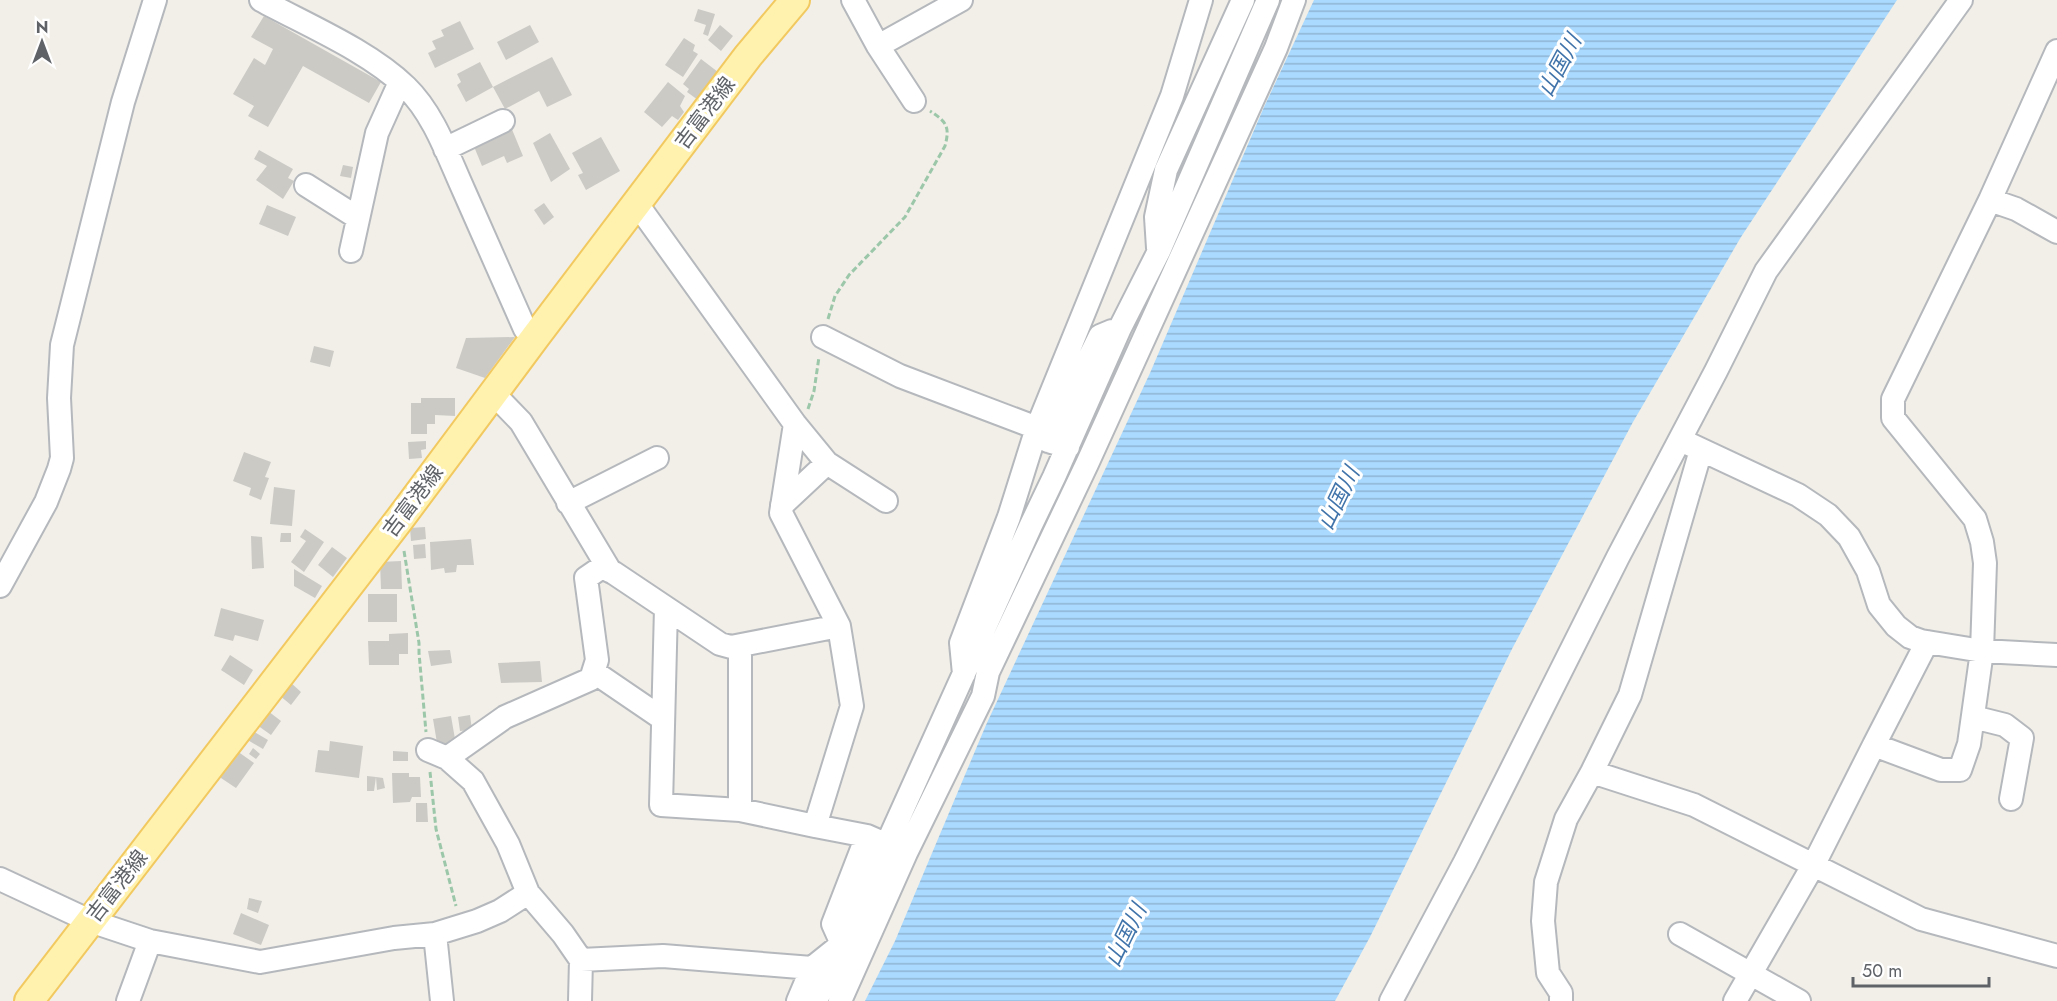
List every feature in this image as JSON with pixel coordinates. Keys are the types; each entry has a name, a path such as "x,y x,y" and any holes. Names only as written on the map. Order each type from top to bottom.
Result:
{"main road":[{"name":"吉富港線","path":"29,1001 399,520 760,40 795,0"}],"street":[{"path":"0,586 46,502 62,458 59,398 62,345 123,102 155,0"},
{"path":"261,0 359,53 400,82 414,97 429,118 445,149 525,328 536,336"},
{"path":"854,0 878,46 914,101"},
{"path":"878,46 961,0"},
{"path":"816,1001 852,948 897,849 964,674 1054,477 1161,122 1201,0"},
{"path":"934,796 966,702 960,643 1008,517 1139,347 1197,185 1208,138 1268,0"},
{"path":"897,849 934,796 983,696 988,672 1062,449 1159,251 1197,185 1261,63 1276,48 1294,0"},
{"path":"1391,1001 1465,862 1618,557 1766,271 1961,0"},
{"path":"1159,251 1156,217 1166,170 1183,129 1239,8 1258,23"},
{"path":"1874,745 1941,770 1960,770 1969,744 1982,651 1985,563 1975,519 1893,418 1893,399 1990,200 2057,51"},
{"path":"351,251 377,134 400,82"},
{"path":"445,149 503,121"},
{"path":"1161,122 1208,138"},
{"path":"306,185 358,218"},
{"path":"1990,200 2016,209 2057,232"},
{"path":"637,204 795,424 828,463 886,501"},
{"path":"1120,328 1139,347"},
{"path":"823,337 900,376 1062,449"},
{"path":"493,393 521,422 610,571"},
{"path":"795,424 781,513 839,626 852,706 814,826"},
{"path":"1679,439 1797,495 1828,515 1849,537 1868,571 1879,605 1900,630 1910,637 1982,651 2057,655"},
{"path":"1561,1001 1561,993 1548,973 1543,921 1546,882 1566,819 1630,695 1701,450"},
{"path":"568,503 657,458"},
{"path":"782,504 828,463"},
{"path":"580,1001 581,960 572,945 528,893 508,844 473,781 438,754 505,717 591,679 597,660 586,578 602,567 720,644 731,647 839,626"},
{"path":"666,608 662,806 740,810 867,836 897,849"},
{"path":"1736,1001 1814,864 1927,642"},
{"path":"740,646 740,810"},
{"path":"594,672 663,719"},
{"path":"1973,717 2005,725 2022,738 2011,799"},
{"path":"1592,772 1694,805 1921,919 2057,956"},
{"path":"852,948 833,924 867,836"},
{"path":"0,879 90,921 150,941 260,962 435,933 500,911 528,893"},
{"path":"435,933 442,1001"},
{"path":"1680,934 1799,1001"},
{"path":"128,1001 150,941"},
{"path":"581,960 663,956 812,968 852,948"},
{"path":"840,1001 852,948"},
{"path":"798,1001 812,968"}],"path":[{"path":"795,424 806,412 814,391 823,337 835,296 849,275 905,218 945,146 948,126 941,118 914,101"},
{"path":"399,520 419,643 418,653 438,754 436,830 461,925"}],"water":[{"name":"山国川","path":"1314,0 1897,0 1741,237 1633,422 1513,647 1370,937 1335,1001 865,1001 895,941 986,725 1150,373 1264,107"}],"building":[{"path":"698,9 715,14 708,36 703,34 706,25 694,21"},
{"path":"264,16 381,82 369,103 303,66 268,127 248,116 254,106 233,94 254,58 265,65 273,49 251,37"},
{"path":"460,21 474,49 435,68 428,53 436,49 432,41 444,36 441,30"},
{"path":"530,25 539,42 506,60 497,42"},
{"path":"720,25 733,36 721,51 708,40"},
{"path":"684,38 695,45 693,51 698,54 683,77 665,65"},
{"path":"552,57 572,95 547,107 539,91 505,109 493,87"},
{"path":"701,59 718,72 698,100 687,92 689,89 683,84"},
{"path":"480,62 493,87 466,102 457,85 461,82 457,74"},
{"path":"668,82 685,96 680,106 684,112 678,120 672,116 662,127 644,112"},
{"path":"511,127 523,156 507,163 504,156 482,166 473,144"},
{"path":"550,133 570,169 551,182 533,143"},
{"path":"601,137 620,171 586,190 578,175 583,173 572,153"},
{"path":"259,150 293,169 288,178 294,181 283,199 256,180 267,166 254,159"},
{"path":"343,165 353,167 351,178 340,176"},
{"path":"544,203 554,217 544,225 534,210"},
{"path":"267,205 296,217 288,236 259,224"},
{"path":"515,337 485,378 456,368 466,338"},
{"path":"314,346 334,351 330,367 310,362"},
{"path":"421,398 455,398 455,416 435,415 435,424 427,424 427,434 411,434 411,403 421,403"},
{"path":"426,441 426,449 421,450 422,458 409,459 408,442"},
{"path":"244,452 271,462 265,477 269,478 261,500 249,495 251,488 233,481"},
{"path":"274,487 295,490 292,526 270,524"},
{"path":"425,527 426,539 411,541 410,528"},
{"path":"305,529 324,542 304,572 291,562 306,541 300,537"},
{"path":"281,533 291,533 291,542 280,542"},
{"path":"251,536 262,537 264,568 252,569"},
{"path":"471,539 474,565 457,565 456,572 445,573 444,568 431,570 430,542"},
{"path":"425,544 426,558 414,559 413,545"},
{"path":"332,547 347,558 333,577 318,565"},
{"path":"401,561 402,589 381,589 380,562"},
{"path":"294,569 322,586 315,598 294,586"},
{"path":"368,594 397,594 397,622 368,622"},
{"path":"221,608 264,620 258,641 235,635 233,641 214,636"},
{"path":"408,633 408,654 399,654 399,665 369,665 368,641 389,641 389,634"},
{"path":"450,650 452,663 431,666 428,651"},
{"path":"230,655 253,670 244,685 221,670"},
{"path":"540,661 542,682 501,683 498,663"},
{"path":"290,682 301,692 291,705 279,695"},
{"path":"268,711 281,721 271,735 257,725"},
{"path":"470,715 472,730 460,731 458,717"},
{"path":"451,716 455,739 450,740 451,747 438,749 433,719"},
{"path":"251,730 268,740 263,749 246,739"},
{"path":"330,741 363,746 359,778 315,772 318,750 329,751"},
{"path":"253,748 260,754 256,759 249,754"},
{"path":"237,751 254,763 236,788 218,776"},
{"path":"393,751 408,752 408,761 393,761"},
{"path":"392,773 409,773 409,777 420,777 421,797 412,797 410,802 393,803"},
{"path":"367,776 376,777 374,791 367,791"},
{"path":"376,777 383,778 385,788 377,790"},
{"path":"416,803 427,803 428,822 416,822"},
{"path":"249,898 262,901 258,913 247,909"},
{"path":"241,913 269,925 261,945 233,934"}]}
